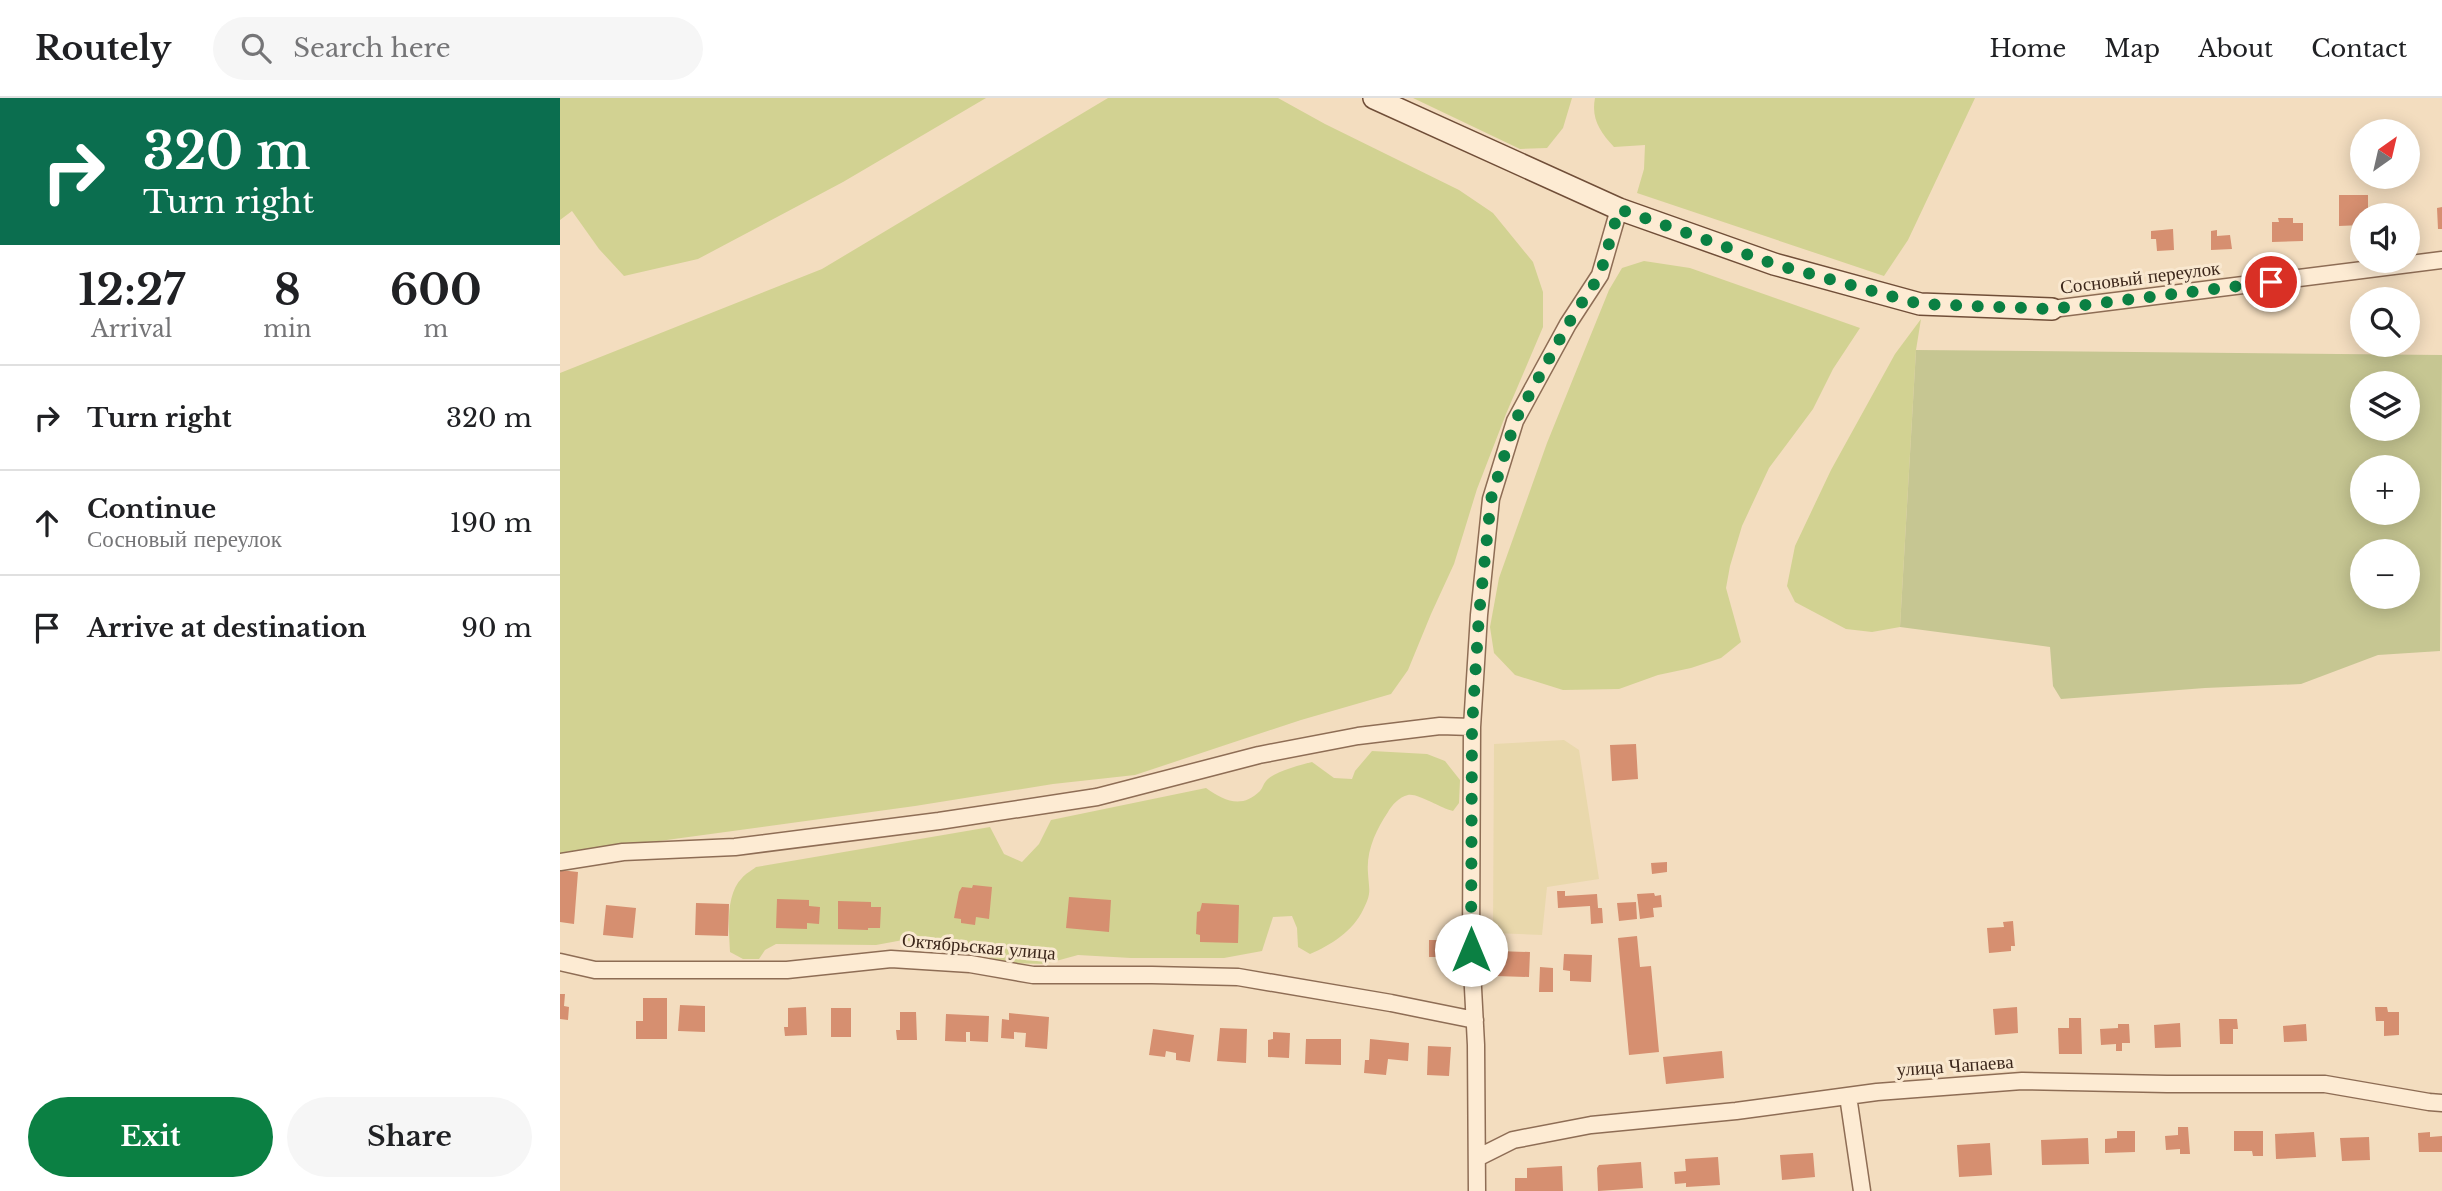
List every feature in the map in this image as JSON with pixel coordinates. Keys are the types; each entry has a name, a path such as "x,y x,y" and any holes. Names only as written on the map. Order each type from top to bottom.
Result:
{"street":[{"path":"1374,98 1619,209 1774,264 1920,304 2052,309"},
{"path":"1477,1191 1475,1020 1471,950 1472,727 1479,615 1491,499 1515,421 1568,324 1600,275 1619,209"},
{"name":"Сосновый переулок","path":"2052,309 2442,260"},
{"path":"560,862 623,852 735,847 966,817 1097,797 1259,755 1358,736 1440,726 1472,727"},
{"name":"Октябрьская улица","path":"560,962 595,970 787,970 891,960 970,964 1032,975 1238,977 1475,1020"},
{"name":"улица Чапаева","path":"1477,1158 1513,1140 1591,1125 1735,1111 1848,1096 2022,1081 2325,1084 2442,1103"},
{"path":"1848,1096 1862,1191"}],"shaded area":[{"path":"1564,740 1579,750 1599,879 1547,887 1542,935 1493,933 1494,744"}],"green space":[{"path":"560,98 986,98 843,182 698,259 624,276 599,249 572,211 560,220"},
{"path":"1108,98 1278,98 1459,190 1493,213 1533,262 1543,292 1543,327 1477,489 1454,564 1408,670 1391,694 1301,720 1135,775 1053,784 637,844 560,859 560,373 822,269"},
{"path":"1413,98 1572,98 1563,128 1547,148 1520,149"},
{"path":"1595,98 1975,98 1908,240 1884,276 1637,193 1644,169 1645,145 1614,147 1598,125 1594,112"},
{"path":"1644,261 1690,268 1860,328 1833,369 1813,409 1769,468 1742,526 1726,588 1741,642 1721,658 1619,689 1563,690 1515,675 1494,653 1490,627 1499,578 1547,443 1609,290 1622,268"},
{"path":"1921,319 1916,350 1900,627 1872,632 1846,629 1795,602 1787,586 1795,546 1831,470 1895,354"},
{"path":"1916,350 2350,354 2350,357 2442,355 2440,651 2378,655 2301,684 2061,699 2053,686 2050,647 1900,627"},
{"path":"1372,751 1427,754 1445,761 1460,780 1459,803 1453,811 1412,795 1396,802 1380,826 1370,849 1369,895 1359,918 1341,936 1310,954 1298,947 1297,928 1292,916 1273,917 1262,951 1224,958 1078,955 1045,964 1009,963 966,951 903,940 876,945 776,944 765,950 759,959 743,959 730,952 730,903 737,885 756,867 990,827 1004,854 1022,862 1039,844 1051,820 1206,788 1226,799 1246,800 1260,791 1274,775 1312,762 1334,778 1352,779 1355,771"}],"building":[{"path":"2339,195 2368,195 2368,203 2350,203 2350,226 2339,226"},
{"path":"2442,207 2442,229 2438,229 2437,208"},
{"path":"2278,218 2293,218 2293,223 2303,223 2303,241 2272,242 2272,222 2279,222"},
{"path":"2173,229 2174,250 2157,251 2156,239 2151,239 2151,231"},
{"path":"2217,230 2217,236 2230,235 2232,249 2211,250 2211,231"},
{"path":"1636,744 1638,779 1612,781 1610,745"},
{"path":"1667,862 1667,872 1652,874 1651,863"},
{"path":"560,870 578,872 574,924 560,922"},
{"path":"973,885 992,887 989,919 976,917 975,925 961,923 961,919 954,918 959,892 962,887 972,888"},
{"path":"1557,891 1565,891 1565,896 1597,894 1603,923 1591,924 1590,906 1558,908"},
{"path":"1654,893 1655,896 1661,895 1662,907 1653,908 1654,917 1640,919 1637,894"},
{"path":"1069,897 1111,900 1109,932 1066,928"},
{"path":"777,899 809,900 809,906 820,907 819,924 807,923 807,929 776,928"},
{"path":"838,901 871,902 871,907 881,907 880,928 838,929"},
{"path":"1636,902 1637,919 1619,921 1617,903"},
{"path":"696,903 729,904 728,936 695,935"},
{"path":"1202,903 1239,905 1238,943 1200,942 1200,935 1196,934 1197,912 1200,911"},
{"path":"606,905 636,908 633,938 603,935"},
{"path":"2013,921 2015,946 2011,946 2011,951 1989,953 1987,928 2004,927 2003,922"},
{"path":"1637,936 1640,967 1651,966 1659,1052 1629,1055 1618,938"},
{"path":"1429,940 1458,940 1458,964 1438,964 1438,957 1429,957"},
{"path":"1497,951 1530,952 1529,977 1496,976"},
{"path":"1564,954 1592,955 1591,982 1570,981 1570,971 1563,970"},
{"path":"1540,967 1553,968 1553,992 1539,992"},
{"path":"560,994 565,994 564,1006 569,1007 568,1020 560,1019"},
{"path":"643,998 667,998 667,1039 636,1039 636,1021 643,1021"},
{"path":"680,1005 705,1006 705,1032 678,1031"},
{"path":"806,1007 807,1035 785,1036 788,1008"},
{"path":"2017,1007 2018,1033 1995,1035 1993,1009"},
{"path":"2375,1007 2387,1007 2388,1012 2399,1012 2399,1035 2384,1036 2384,1021 2376,1021"},
{"path":"831,1008 851,1008 851,1037 831,1037"},
{"path":"900,1012 916,1012 917,1040 897,1040"},
{"path":"1009,1013 1049,1017 1047,1049 1025,1047 1026,1033 1014,1032 1014,1039 1001,1038 1002,1019 1009,1020"},
{"path":"946,1014 989,1016 988,1042 970,1041 970,1032 966,1032 966,1042 945,1041"},
{"path":"2069,1018 2081,1018 2082,1054 2059,1054 2058,1028 2069,1028"},
{"path":"2219,1019 2237,1019 2238,1029 2233,1029 2233,1044 2220,1044"},
{"path":"2180,1023 2181,1047 2155,1048 2154,1025"},
{"path":"2118,1024 2129,1024 2130,1043 2122,1043 2122,1051 2116,1051 2116,1044 2101,1045 2100,1029 2118,1028"},
{"path":"2306,1024 2307,1041 2284,1042 2283,1026"},
{"path":"1220,1028 1247,1029 1246,1063 1217,1061"},
{"path":"1153,1029 1194,1035 1190,1062 1176,1060 1176,1053 1166,1051 1165,1057 1149,1055"},
{"path":"1273,1032 1290,1033 1289,1058 1268,1057 1268,1040 1273,1039"},
{"path":"1306,1039 1341,1039 1341,1065 1305,1064"},
{"path":"1370,1039 1409,1043 1408,1061 1388,1059 1386,1075 1364,1073 1365,1060 1369,1060"},
{"path":"1428,1046 1451,1047 1449,1076 1427,1075"},
{"path":"1722,1051 1724,1078 1666,1084 1663,1057"},
{"path":"2178,1127 2188,1127 2190,1154 2180,1154 2180,1149 2166,1150 2165,1136 2178,1135"},
{"path":"2117,1131 2135,1131 2135,1152 2105,1153 2105,1139 2117,1138"},
{"path":"2234,1131 2263,1131 2263,1156 2253,1156 2252,1151 2234,1151"},
{"path":"2314,1132 2316,1157 2276,1159 2275,1134"},
{"path":"2430,1132 2430,1137 2442,1136 2442,1152 2419,1152 2418,1133"},
{"path":"2369,1137 2370,1160 2342,1161 2340,1138"},
{"path":"2088,1138 2089,1164 2042,1165 2041,1140"},
{"path":"1990,1143 1992,1175 1959,1177 1957,1145"},
{"path":"1813,1153 1815,1177 1782,1180 1780,1155"},
{"path":"1718,1157 1720,1185 1686,1187 1686,1183 1675,1184 1674,1172 1686,1171 1685,1159"},
{"path":"1641,1162 1643,1188 1598,1191 1599,1165"},
{"path":"1562,1166 1563,1191 1515,1191 1515,1178 1527,1178 1527,1168"}],"route":[{"path":"1471,950 1472,727 1479,615 1491,499 1515,421 1568,324 1600,275 1619,209 1774,264 1920,304 2052,309 2271,282"}]}
